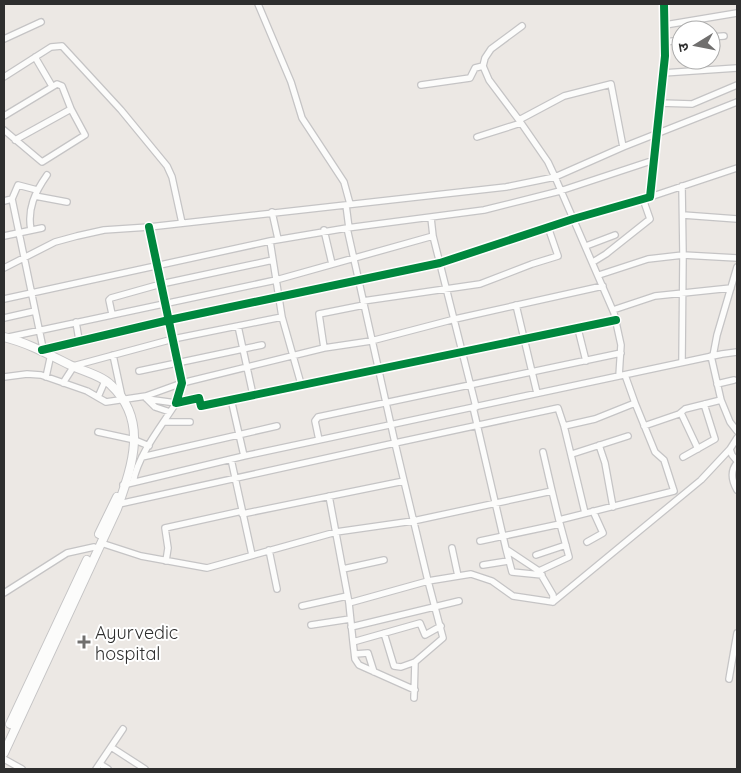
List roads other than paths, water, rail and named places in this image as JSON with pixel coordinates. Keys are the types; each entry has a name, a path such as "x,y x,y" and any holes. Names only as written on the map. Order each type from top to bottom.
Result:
{"main road":[{"path":"4,753 5,739 45,646 119,504 128,482 135,440 134,420 122,399 110,384 42,349 5,337"},
{"path":"97,545 128,482"}],"street":[{"path":"258,4 291,82 302,118 344,182 348,204 348,228 371,341 413,521 441,626 442,640 415,662 401,667 394,666 384,633"},
{"path":"650,197 663,73 665,42 664,4"},
{"path":"665,24 737,13"},
{"path":"4,39 42,22"},
{"path":"480,541 503,537 585,513 674,491 664,460 655,452 622,375 621,345 616,320 604,286 555,177 520,121 488,80 483,66 485,58 491,49 522,26"},
{"path":"665,42 671,41"},
{"path":"4,77 51,47 62,46 122,110 170,171 182,223"},
{"path":"35,57 52,86"},
{"path":"422,85 470,78 475,68 483,66"},
{"path":"663,73 737,68"},
{"path":"4,116 57,84 62,86 84,135 42,162 4,130"},
{"path":"477,137 520,121 564,96 611,84 623,147"},
{"path":"660,103 686,106 698,103 737,86"},
{"path":"4,268 55,242 104,230 149,227 272,212 506,188 555,177 623,147 737,102"},
{"path":"698,103 704,115"},
{"path":"15,140 71,109"},
{"path":"4,299 324,230 484,210 560,191 654,160"},
{"path":"67,202 36,193 18,185 12,199 40,331 42,349 169,320 440,263 737,168"},
{"path":"31,230 28,214 36,193 47,175"},
{"path":"682,186 682,362"},
{"path":"4,200 12,199"},
{"path":"593,262 650,219 644,199"},
{"path":"272,212 278,239"},
{"path":"683,215 737,218"},
{"path":"431,218 433,236 471,385 477,425 508,562 512,572 541,573 569,557 543,452"},
{"path":"128,482 142,456 176,403 182,383 149,227"},
{"path":"324,348 319,314 364,303 480,284 558,256 548,227"},
{"path":"4,236 42,228"},
{"path":"324,230 332,264"},
{"path":"5,337 276,280 433,236"},
{"path":"586,246 615,236"},
{"path":"270,241 282,317 301,384"},
{"path":"599,275 648,259 683,255 737,258"},
{"path":"112,314 110,298 161,284 274,260"},
{"path":"737,267 712,356 721,400 730,422 737,431"},
{"path":"146,398 182,383 324,348 371,341 455,318 604,286"},
{"path":"613,310 641,300 682,292 731,288"},
{"path":"516,305 537,394"},
{"path":"4,318 35,311"},
{"path":"63,383 74,366 174,340 282,317"},
{"path":"4,377 27,374 46,377 98,397 106,402 146,398 176,403 199,398 201,406 616,320"},
{"path":"76,322 80,340"},
{"path":"238,326 253,395"},
{"path":"578,329 586,361"},
{"path":"139,371 262,345"},
{"path":"128,482 682,362 737,352"},
{"path":"319,440 316,418 621,353"},
{"path":"46,377 51,354"},
{"path":"113,355 122,399"},
{"path":"717,384 734,380"},
{"path":"98,397 105,381"},
{"path":"146,398 154,407 170,412"},
{"path":"231,399 244,456"},
{"path":"644,426 704,404 721,400"},
{"path":"564,426 595,419 635,403"},
{"path":"683,457 715,439 704,404"},
{"path":"119,504 558,408 572,454 585,513"},
{"path":"681,412 698,449"},
{"path":"164,422 190,422"},
{"path":"142,456 277,426"},
{"path":"98,432 135,440 149,446"},
{"path":"572,454 628,436"},
{"path":"302,606 348,599 458,576 477,576 492,581 513,596 553,602 701,480 730,449 737,438"},
{"path":"599,445 605,463 613,507"},
{"path":"730,449 737,462 732,470 737,490"},
{"path":"231,459 252,555"},
{"path":"166,561 168,548 165,528 404,481"},
{"path":"4,593 67,553 97,545 166,561 207,568 336,532 413,521 552,491"},
{"path":"329,496 348,599 355,654 359,665 415,690"},
{"path":"587,542 603,533 593,511"},
{"path":"536,554 566,545"},
{"path":"452,548 458,576"},
{"path":"506,549 541,573 553,595 553,602"},
{"path":"269,550 277,589"},
{"path":"343,569 384,560"},
{"path":"483,565 508,562"},
{"path":"351,627 459,601"},
{"path":"311,625 350,619"},
{"path":"353,642 420,623 425,635 441,626"},
{"path":"730,679 737,633"},
{"path":"355,654 368,654 374,672"},
{"path":"414,698 415,662"},
{"path":"108,769 98,767 123,729"},
{"path":"111,747 145,769"},
{"path":"4,758 22,769"}],"place":[{"name":"Ayurvedic hospital","path":"84,642"}]}
